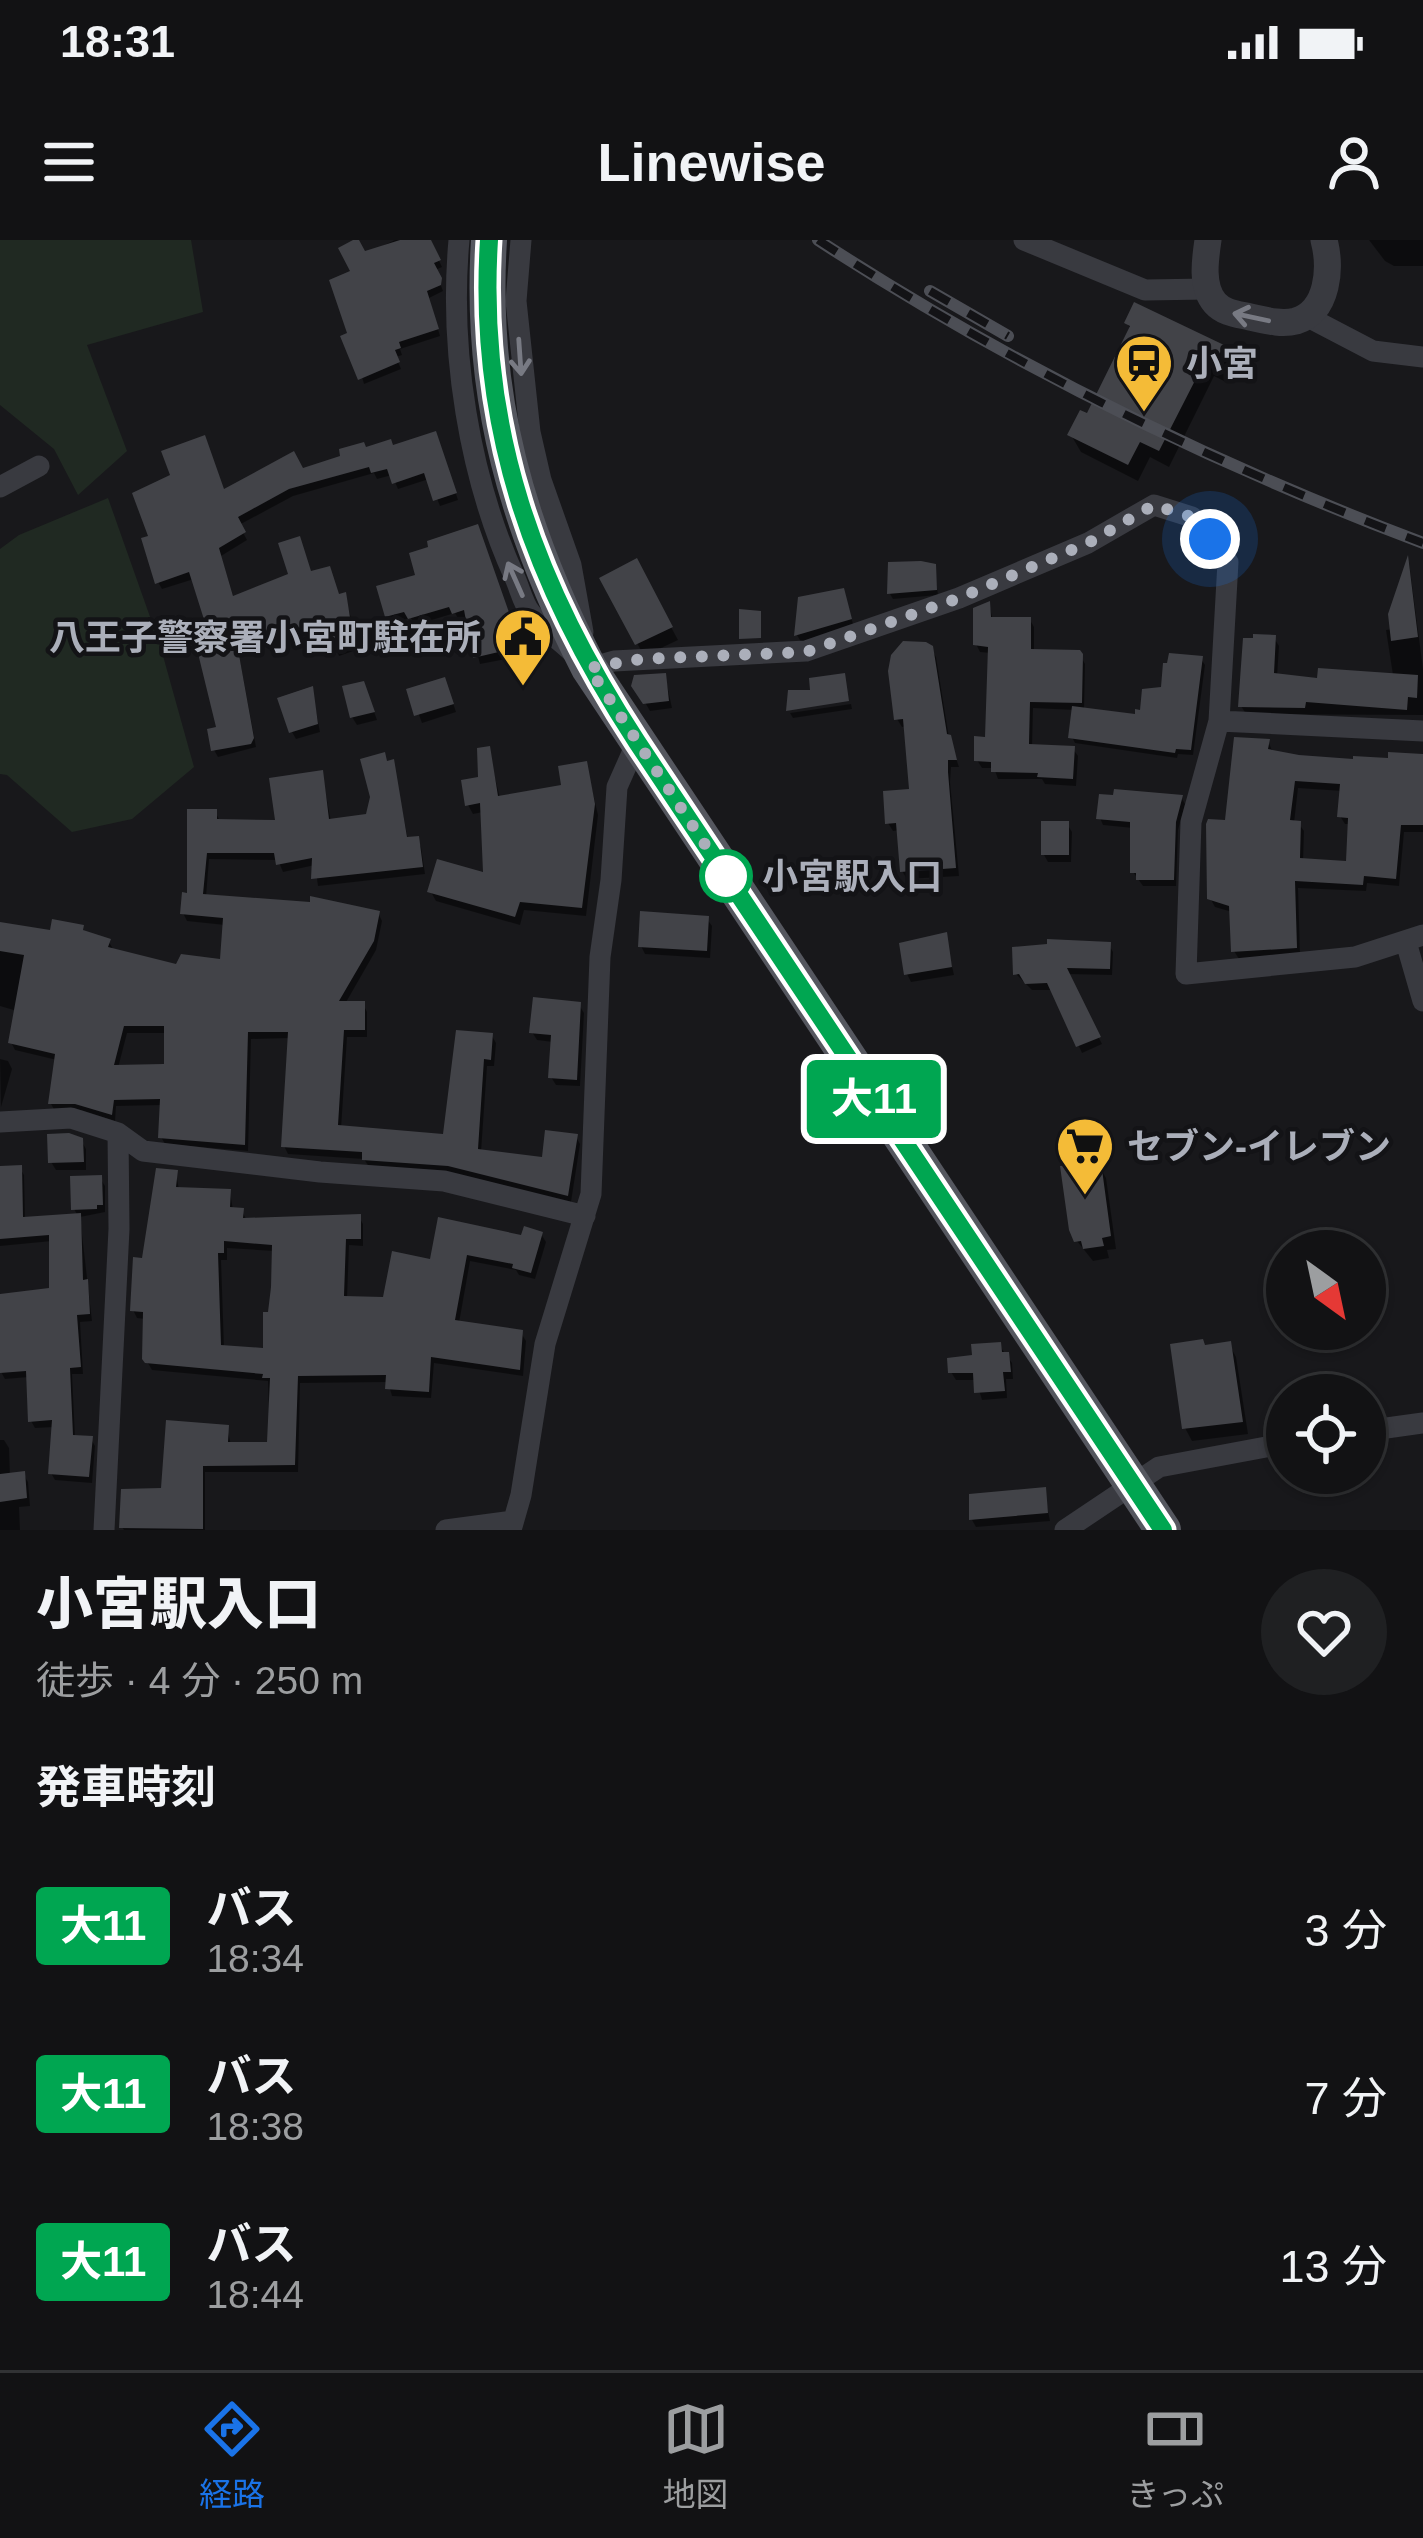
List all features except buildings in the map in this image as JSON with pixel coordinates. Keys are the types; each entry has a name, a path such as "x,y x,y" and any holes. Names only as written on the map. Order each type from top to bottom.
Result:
{"main road":[{"path":"489,240 488,338 506,460 542,572 589,668 1162,1530"}],"street":[{"path":"460,240 464,389 488,505 530,612 589,668"},
{"path":"521,240 516,301 530,432 541,480 572,566 589,668"},
{"path":"1024,240 1145,290 1207,289"},
{"path":"1208,240 1207,289 1217,305 1231,313 1282,323 1306,316 1327,284 1324,240"},
{"path":"1306,316 1372,351 1423,357"},
{"path":"0,487 39,466"},
{"path":"589,668 650,659 806,652 959,598 1088,543 1154,505 1192,517 1228,562 1219,721 1191,822 1186,974 1355,957 1414,938 1423,1001"},
{"path":"1219,721 1423,731"},
{"path":"446,1530 512,1526 521,1496 545,1344 591,1194 598,974 617,787 637,742"},
{"path":"0,1122 70,1118 163,1154 444,1181 585,1216"},
{"path":"104,1530 119,1229 118,1133"},
{"path":"1386,1427 1423,1423"},
{"path":"1065,1530 1159,1467 1266,1447"}],"shaded area":[{"path":"0,240 191,240 203,312 87,345 127,451 78,495 54,449 0,405"},
{"path":"108,498 160,645 194,767 132,819 72,832 7,775 0,774 0,549 19,535"}],"railway":[{"path":"818,240 963,328 1112,408 1266,479 1423,543"},
{"path":"930,291 1008,336"}],"bus line":[{"name":"大11","path":"489,240 488,338 501,434 531,542 589,668 1163,1530"}],"place":[{"name":"小宮","path":"1144,414"},
{"name":"八王子警察署小宮町駐在所","path":"523,688"},
{"name":"小宮駅入口","path":"726,876"},
{"name":"セブン-イレブン","path":"1085,1197"}],"route":[{"path":"726,876 733,887 589,668 641,659 806,652 959,598 1088,543 1154,505 1192,517 1210,539"}]}
